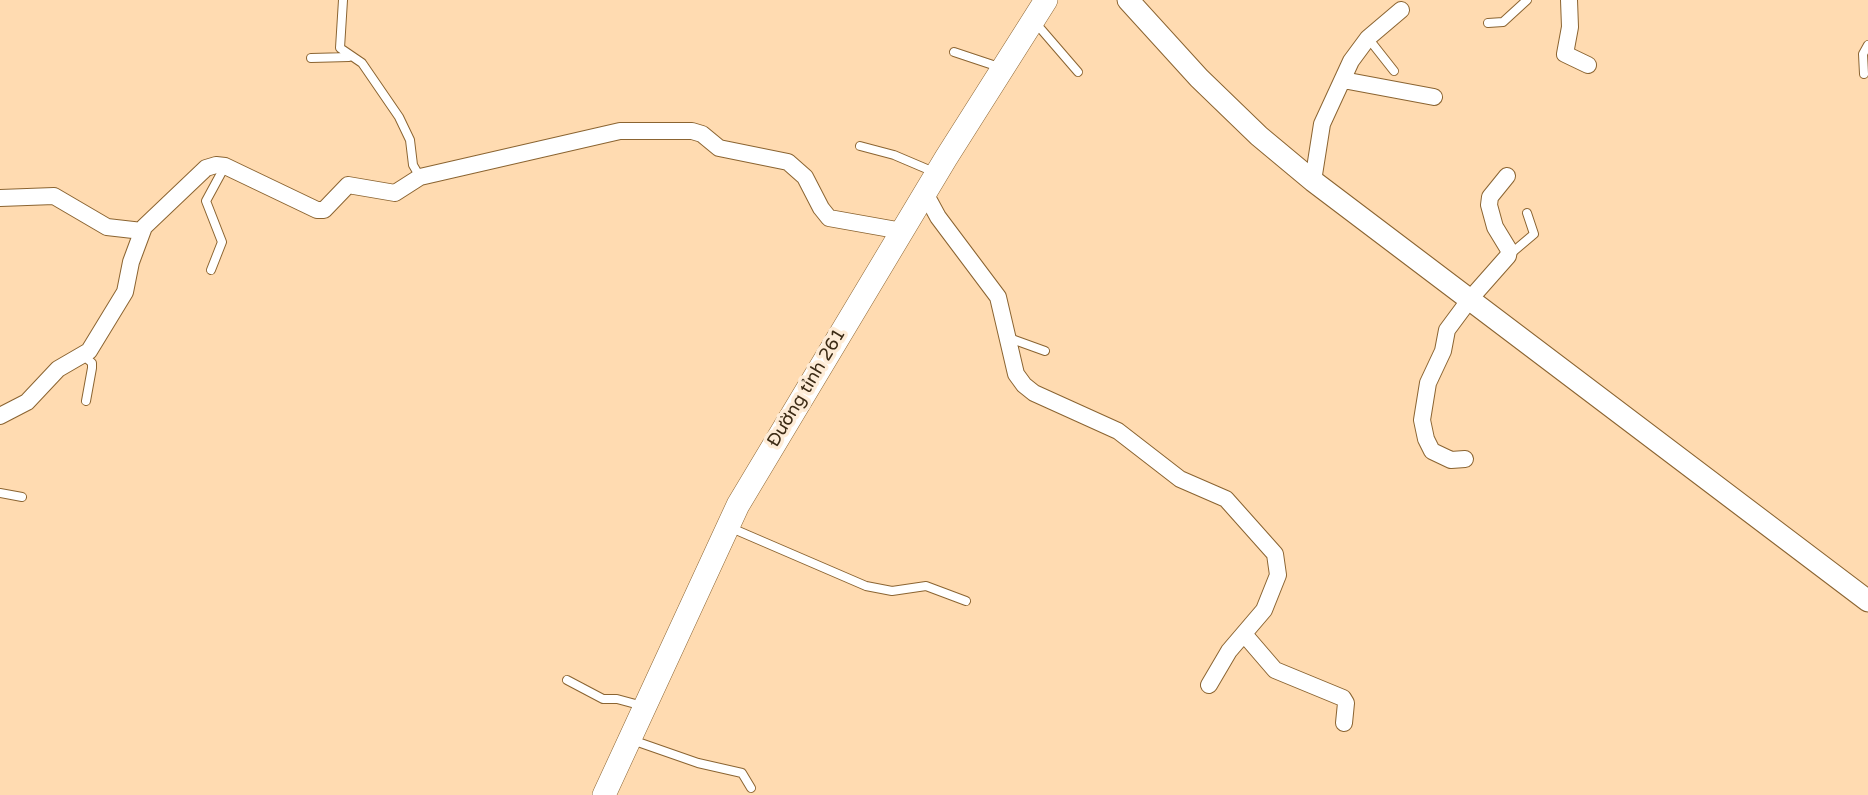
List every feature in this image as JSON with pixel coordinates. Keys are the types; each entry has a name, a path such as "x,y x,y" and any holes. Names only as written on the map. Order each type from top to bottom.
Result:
{"main road":[{"name":"Đường tỉnh 261","path":"604,795 726,526 931,183 1046,0"}],"street":[{"path":"1128,0 1199,78 1259,136 1313,181 1868,601"},
{"path":"1569,0 1570,20 1565,54 1588,65"},
{"path":"1313,181 1322,124 1351,61 1368,38 1401,10"},
{"path":"1343,80 1434,97"},
{"path":"0,416 34,397 62,365 84,356 125,292 142,231 150,219 206,168 225,166 317,210 329,206 348,185 395,193 420,177 620,131 692,131 702,134 719,148 788,162 805,177 821,208 830,218 902,231"},
{"path":"1465,459 1451,460 1432,451 1426,439 1422,419 1428,383 1443,351 1447,330 1508,256 1489,205 1490,197 1507,176"},
{"path":"931,183 938,217 998,297 1017,374 1024,385 1034,393 1118,430 1180,479 1226,499 1275,554 1278,575 1264,610 1229,650 1209,685"},
{"path":"0,198 54,196 107,227 142,231"},
{"path":"1244,634 1275,670 1343,698 1346,703 1344,723"}],"lane":[{"path":"344,0 340,45 349,57"},
{"path":"1488,23 1503,22 1527,0"},
{"path":"1034,20 1078,72"},
{"path":"1368,38 1394,71"},
{"path":"1864,74 1863,54 1868,45"},
{"path":"954,52 1002,68"},
{"path":"311,58 349,57 362,63 399,117 410,140 413,165 420,177"},
{"path":"860,146 894,155 931,183"},
{"path":"211,270 222,242 206,201 225,166"},
{"path":"1508,256 1534,234 1527,213"},
{"path":"1009,338 1045,351"},
{"path":"84,356 92,363 86,401"},
{"path":"0,493 22,497"},
{"path":"726,526 866,586 892,591 926,586 966,601"},
{"path":"567,680 603,699 617,699 643,706"},
{"path":"629,738 698,763 742,773 751,788"}]}
